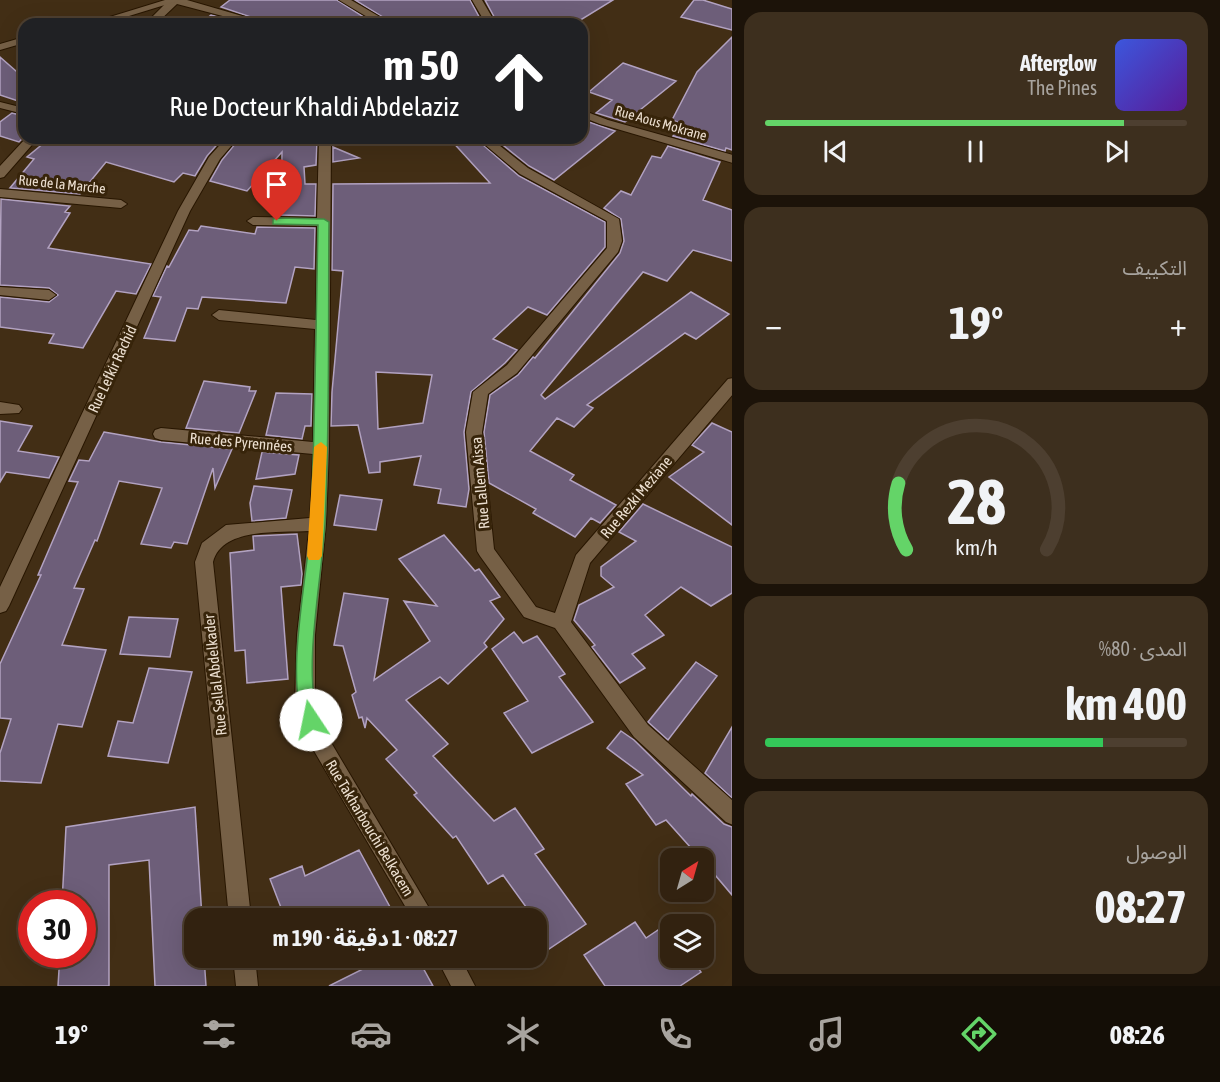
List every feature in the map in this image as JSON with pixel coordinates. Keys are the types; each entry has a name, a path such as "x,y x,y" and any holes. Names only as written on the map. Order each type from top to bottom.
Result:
{"street":[{"path":"113,18 175,0 242,18"},
{"path":"156,18 175,0"},
{"path":"344,0 376,18"},
{"path":"477,0 488,18"},
{"path":"0,47 18,42"},
{"path":"0,105 18,110"},
{"name":"Rue Aous Mokrane","path":"588,115 732,159"},
{"path":"0,174 27,144"},
{"name":"Rue Lefkir Rachid","path":"0,606 184,211 214,157 226,144"},
{"name":"Rue Takharbouchi Belkacem","path":"325,144 321,449 318,524 306,635 305,702 317,738 418,908"},
{"name":"Rue Lallem Aissa","path":"490,144 524,171 613,219 615,241 613,249 512,369 481,392 474,432 486,551 530,612 561,623"},
{"name":"Rue de la Marche","path":"0,193 121,204"},
{"path":"253,221 324,222"},
{"path":"0,291 49,295"},
{"path":"219,315 321,325"},
{"name":"Rue Rezki Meziane","path":"561,623 582,560 732,383"},
{"name":"Rue des Pyrennées","path":"160,434 321,449"},
{"name":"Rue Sellal Abdelkader","path":"239,908 204,562 208,548 232,530 318,524"},
{"path":"561,623 641,731 732,815"},
{"path":"245,968 247,986"},
{"path":"453,968 464,986"}],"building":[{"path":"230,0 337,0 366,18 254,18 221,7"},
{"path":"355,0 470,0 480,18 384,18"},
{"path":"485,0 613,0 584,18 495,18"},
{"path":"694,0 703,0 732,9 732,30 681,17"},
{"path":"732,37 732,150 726,148 725,151 673,136 680,123 672,120 697,72"},
{"path":"0,57 18,73 18,101 0,95"},
{"path":"623,63 676,81 625,122 596,113 612,100 589,92"},
{"path":"12,113 18,114 18,142 0,136 0,122"},
{"path":"588,122 615,131 554,180 529,166 502,144 588,144"},
{"path":"43,144 218,144 195,176 183,173 174,182 106,162 80,194 10,188 34,159 27,157"},
{"path":"235,144 317,144 316,165 304,167 305,184 316,184 315,216 281,215 282,152 247,191 210,181 222,160"},
{"path":"454,144 482,144 519,176 605,222 605,247 547,315 528,307 493,339 517,350 471,392 464,432 469,489 466,507 438,503 441,489 414,485 421,456 380,462 380,472 369,473 358,425 331,426 343,271 332,270 333,184 490,183","holes":["376,372 432,375 423,423 378,429"]},
{"path":"668,146 720,162 703,200 732,210 732,261 693,250 667,281 643,272 541,395 545,399 691,292 729,314 696,339 685,333 587,405 593,408 574,427 557,418 530,451 574,475 570,480 616,505 600,523 591,518 575,537 533,513 536,509 489,483 484,432 490,395 518,375 533,357 535,358 620,253 624,241 621,219 604,208 621,191 631,195 652,156 661,158"},
{"path":"333,147 359,158 333,162"},
{"path":"1,199 70,206 65,212 70,213 48,248 151,264 136,294 116,291 83,348 49,343 54,334 0,327 0,297 49,302 58,295 49,288 0,285"},
{"path":"201,226 255,234 257,227 315,228 314,269 295,267 286,303 202,297 198,309 187,308 175,341 144,338 161,297 153,296 167,266 169,267 189,230 198,231"},
{"path":"204,381 250,387 249,391 256,391 239,433 186,428"},
{"path":"276,393 312,394 311,426 305,426 302,439 266,435"},
{"path":"0,421 32,426 18,451 59,457 49,478 6,472 0,482"},
{"path":"712,423 732,432 732,525 669,477 704,452 692,445"},
{"path":"104,432 161,442 232,449 215,488 213,468 187,544 174,542 171,548 141,544 162,488 119,481 97,541 95,540 74,588 84,589 62,645 106,650 82,727 58,724 41,783 0,781 0,753 11,719 0,718 0,664 41,575 38,575 78,482 69,481 79,460 89,461"},
{"path":"262,452 299,455 295,474 256,479"},
{"path":"254,486 292,490 286,518 252,521 250,503"},
{"path":"340,495 382,500 376,530 334,525"},
{"path":"643,504 732,547 732,593 711,606 681,587 645,615 664,635 632,654 645,668 620,683 592,647 595,645 574,620 579,605 614,587 601,576 601,567 636,541 619,532"},
{"path":"297,534 302,574 301,585 281,587 288,679 247,683 245,650 235,651 230,553 254,550 253,536"},
{"path":"444,535 475,571 479,569 500,597 490,601 504,619 484,643 487,647 448,684 440,677 406,700 448,744 433,756 494,821 515,808 544,849 535,854 586,924 547,950 547,908 527,908 503,875 488,884 456,836 453,838 414,795 417,793 386,759 397,750 367,718 365,728 362,717 359,718 352,695 356,692 343,646 334,645 344,593 388,599 374,680 430,641 404,601 437,606 399,559"},
{"path":"129,617 178,619 170,657 120,654"},
{"path":"514,632 523,643 537,636 565,674 559,677 593,722 532,753 504,713 528,701 492,649"},
{"path":"696,662 717,676 668,740 648,722"},
{"path":"149,668 192,672 168,763 108,756 118,721 133,723"},
{"path":"732,727 732,798 705,773"},
{"path":"621,731 634,740 691,796 692,794 724,824 732,827 732,895 714,874 714,848 691,848 666,820 656,825 626,784 643,775 607,748"},
{"path":"195,807 201,908 184,908 184,968 205,968 206,986 155,986 149,860 109,865 109,986 58,986 59,968 96,968 96,890 63,890 66,827"},
{"path":"359,850 391,908 281,908 270,879 302,866 305,876"},
{"path":"635,922 646,938 660,929 660,968 698,968 701,972 680,986 605,986 584,955"},
{"path":"365,968 423,968 433,986 329,986"}],"slow traffic":[{"path":"314,556 318,524 321,447"}],"route":[{"path":"277,221 324,222 318,524 306,635 305,702 311,720"}]}
